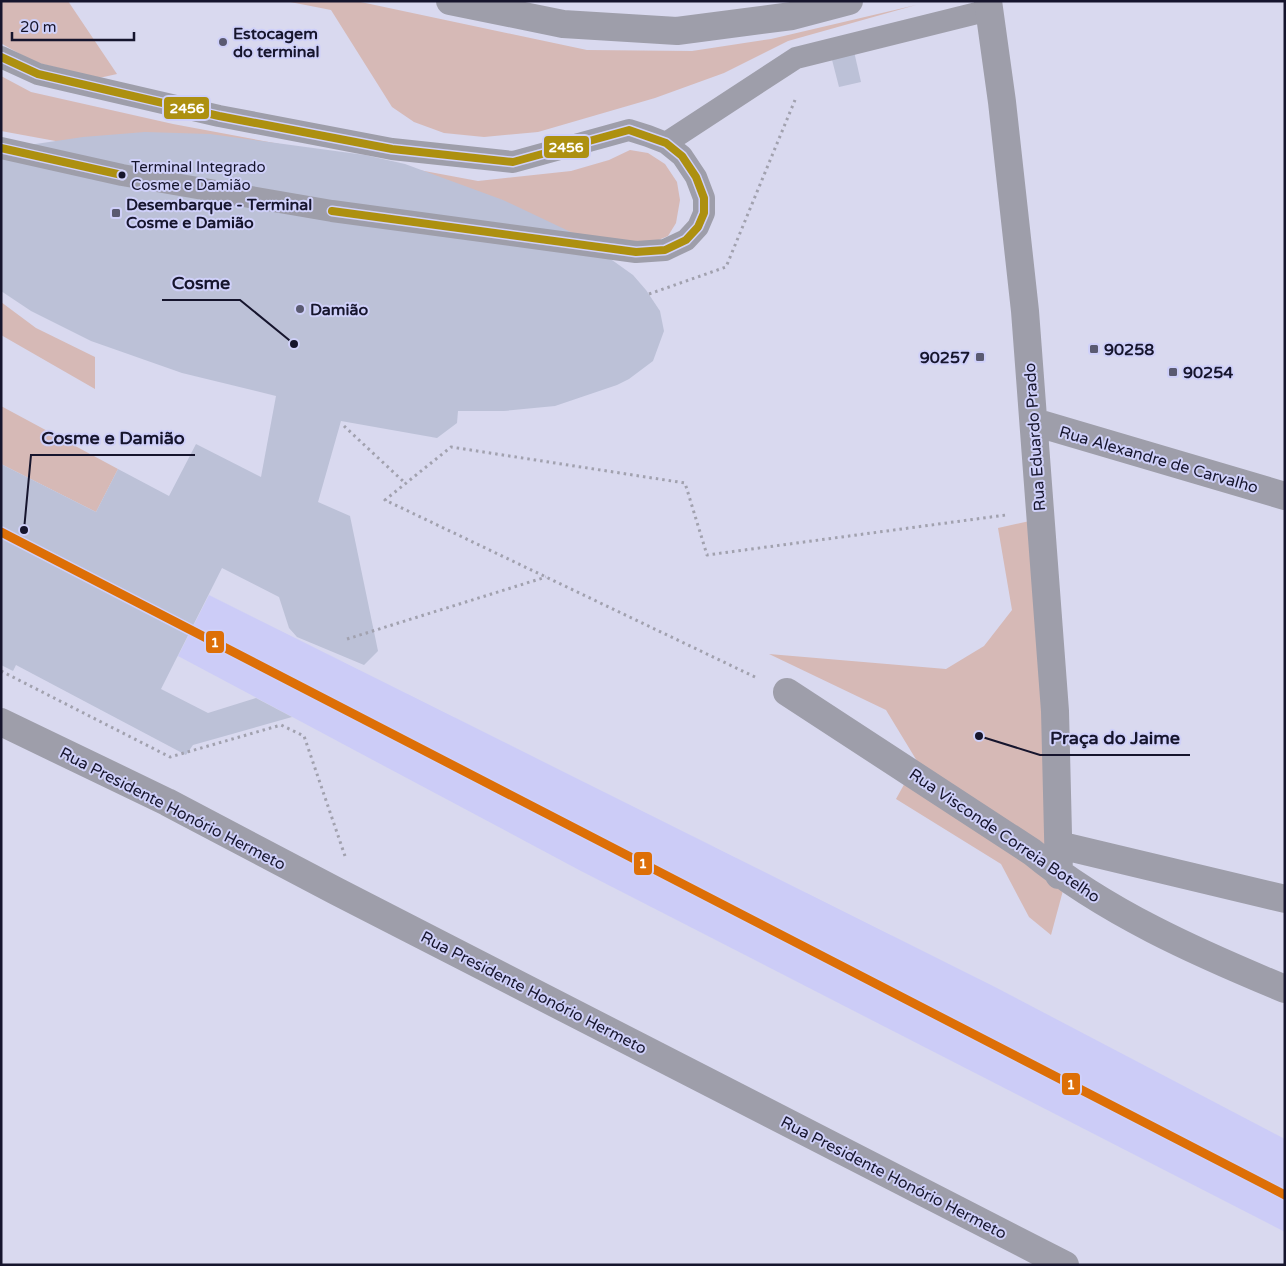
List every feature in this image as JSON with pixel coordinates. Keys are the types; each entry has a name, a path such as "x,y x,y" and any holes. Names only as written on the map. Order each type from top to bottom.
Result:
{"street":[{"path":"450,1 562,24 677,31 792,16 849,1"},
{"name":"Rua Eduardo Prado","path":"989,6 1024,302 1034,422 1055,711 1060,875"},
{"name":"Rua Alexandre de Carvalho","path":"1034,422 1285,496"},
{"name":"Rua Visconde Correia Botelho","path":"788,692 1024,847 1060,875 1145,925 1285,989"},
{"name":"Rua Presidente Honório Hermeto","path":"1,722 167,802 336,891 1065,1265"},
{"path":"1059,845 1285,899"}],"lane":[{"path":"666,143 796,58 989,6"},
{"path":"1,57 38,74 219,116 392,149 513,162 629,130 666,143 682,156 696,177 704,198 704,213 698,227 686,240 665,250 636,252 322,209 122,175 1,148"}],"path":[{"path":"648,294 726,267 795,100 829,50"},
{"path":"344,426 405,484"},
{"path":"788,692 385,500 451,447 685,483 707,555 1039,511"},
{"path":"348,639 547,577"},
{"path":"1,672 170,757 281,724 304,736 345,858"}],"shaded area":[{"path":"1,1 68,1 117,74 99,78 34,62 4,45 1,43"},
{"path":"285,1 356,1 587,50 692,51 771,39 916,5 788,41 724,73 655,98 538,132 484,137 444,133 414,122 392,107 331,10"},
{"path":"1,76 31,92 173,124 478,181 571,171 609,160 630,150 648,153 665,164 677,182 680,200 676,223 668,236 649,244 627,246 1,131"},
{"path":"1,302 36,328 95,357 95,389 1,335"},
{"path":"1,406 118,469 96,512 1,464"},
{"path":"1039,519 1068,872 1051,935 1029,917 1001,864 896,799 917,761 886,710 769,654 946,669 984,646 1012,610 998,528"},
{"path":"209,595 993,986 1285,1139 1285,1232 581,871 178,656"}],"building":[{"path":"853,47 861,82 839,87 830,52"},
{"path":"145,132 210,134 365,155 405,164 503,200 577,235 633,275 660,311 664,331 653,361 629,379 617,385 555,406 504,411 458,411 457,423 437,438 341,421 318,502 350,516 378,651 364,665 297,637 289,628 279,597 222,568 161,689 208,713 256,698 292,717 193,745 186,755 16,665 13,671 1,665 1,464 96,512 118,469 169,496 196,444 261,477 276,396 182,373 91,341 31,311 1,291 1,153 22,146 83,137"}],"transit line":[{"name":"2456","path":"1,57 38,74 219,116 392,149 513,162 629,130 666,143 682,156 696,177 704,198 704,213 698,227 686,240 665,250 636,252 332,211"},
{"name":"2456","path":"1,148 122,175"},
{"name":"1","path":"1,532 1285,1195"}],"place":[{"name":"Estocagem do terminal","path":"223,42"},
{"name":"Terminal Integrado Cosme e Damião","path":"122,175"},
{"name":"Desembarque - Terminal Cosme e Damião","path":"116,213"},
{"name":"Damião","path":"300,309"},
{"name":"Cosme","path":"294,344"},
{"name":"90258","path":"1094,349"},
{"name":"90257","path":"980,357"},
{"name":"90254","path":"1173,372"},
{"name":"Cosme e Damião","path":"24,530"},
{"name":"Praça do Jaime","path":"979,736"}]}
